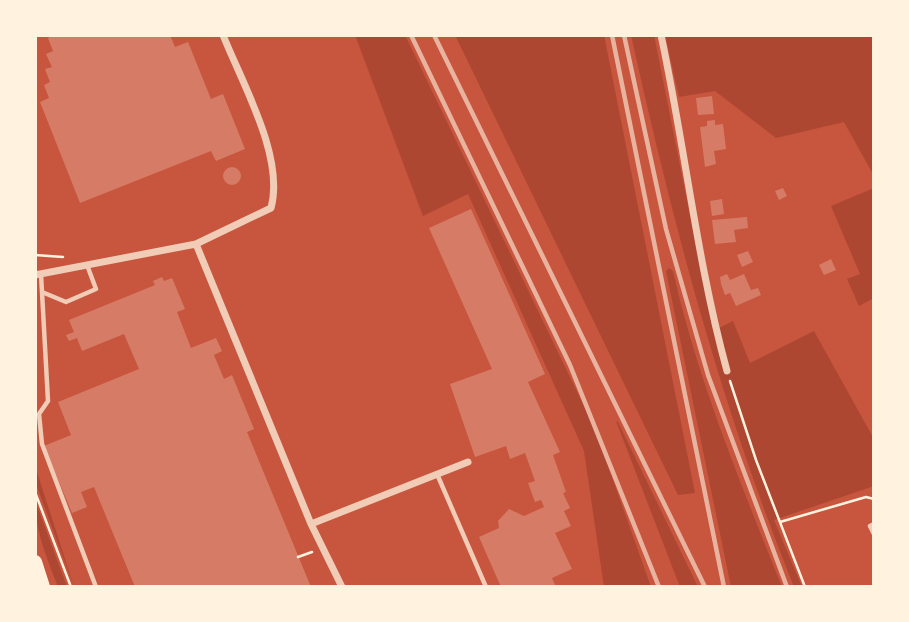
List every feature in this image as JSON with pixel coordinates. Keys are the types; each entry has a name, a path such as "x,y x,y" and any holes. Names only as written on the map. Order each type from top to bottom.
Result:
{"main road":[{"path":"35,562 43,587"}],"street":[{"path":"38,275 197,244 271,208 275,191 273,160 223,35"},
{"path":"660,35 680,125 715,328 727,371"},
{"path":"197,244 311,524 342,587"},
{"path":"311,524 468,462"}],"lane":[{"path":"43,292 66,302 96,289 87,265"},
{"path":"38,275 43,292 48,401 39,414 42,444 96,587"},
{"path":"437,474 486,587"},
{"path":"874,524 870,526 874,534"}],"path":[{"path":"727,371 778,522 805,587"},
{"path":"35,492 71,587"},
{"path":"778,522 866,496 874,499"},
{"path":"299,557 322,548"}],"shaded area":[{"path":"355,35 405,35 595,429 651,587 604,587 584,451 468,194 423,216"},
{"path":"455,35 604,35 695,493 678,495"},
{"path":"631,35 654,35 713,331 733,321 750,363 814,331 874,439 874,486 774,520 802,587 794,587 721,383 664,176"},
{"path":"665,35 872,35 874,176 844,122 776,138 715,91 679,97"},
{"path":"874,188 874,298 859,306 847,279 860,274 831,206"},
{"path":"669,268 673,271 694,351 721,431 782,587 731,587 666,271"},
{"path":"616,421 618,422 698,587 680,587"},
{"path":"35,466 74,587 35,481"},
{"path":"35,500 67,587 58,587 50,566 39,534"}],"building":[{"path":"54,35 170,35 175,47 188,42 211,99 223,94 245,149 216,161 211,151 80,203 40,102 49,98 44,85 50,82 45,69 52,67 46,54 53,51 48,38"},
{"path":"712,96 714,114 698,115 696,98"},
{"path":"715,120 715,125 723,124 726,149 714,151 716,164 705,167 700,127 707,126 707,121"},
{"path":"228,167 236,167 241,176 239,183 228,185 223,180 223,172"},
{"path":"783,188 787,196 779,200 775,191"},
{"path":"722,199 724,214 712,216 710,201"},
{"path":"471,209 545,374 528,382 560,452 553,455 566,492 563,493 570,508 564,511 571,526 555,533 572,569 552,578 556,587 501,587 479,537 499,528 498,521 509,509 524,516 544,507 541,500 535,502 528,483 535,481 525,453 510,459 506,446 475,457 450,384 492,369 429,228"},
{"path":"747,217 748,228 734,230 736,242 715,244 712,220"},
{"path":"748,251 753,262 742,267 737,255"},
{"path":"831,259 836,270 824,275 819,265"},
{"path":"727,274 730,280 744,274 751,290 758,288 761,295 736,306 730,293 725,295 721,284 720,277"},
{"path":"162,277 164,281 172,278 185,309 177,312 191,348 216,338 222,351 214,355 224,379 232,375 254,429 247,432 311,587 135,587 94,487 81,492 87,507 72,513 44,446 71,435 58,402 139,369 124,334 82,351 77,338 69,341 66,335 74,332 69,320 155,285 153,281"}],"railway":[{"path":"411,35 570,365 659,587"},
{"path":"434,35 705,587"},
{"path":"612,35 724,587"},
{"path":"624,35 666,229 708,375 787,587"}]}
